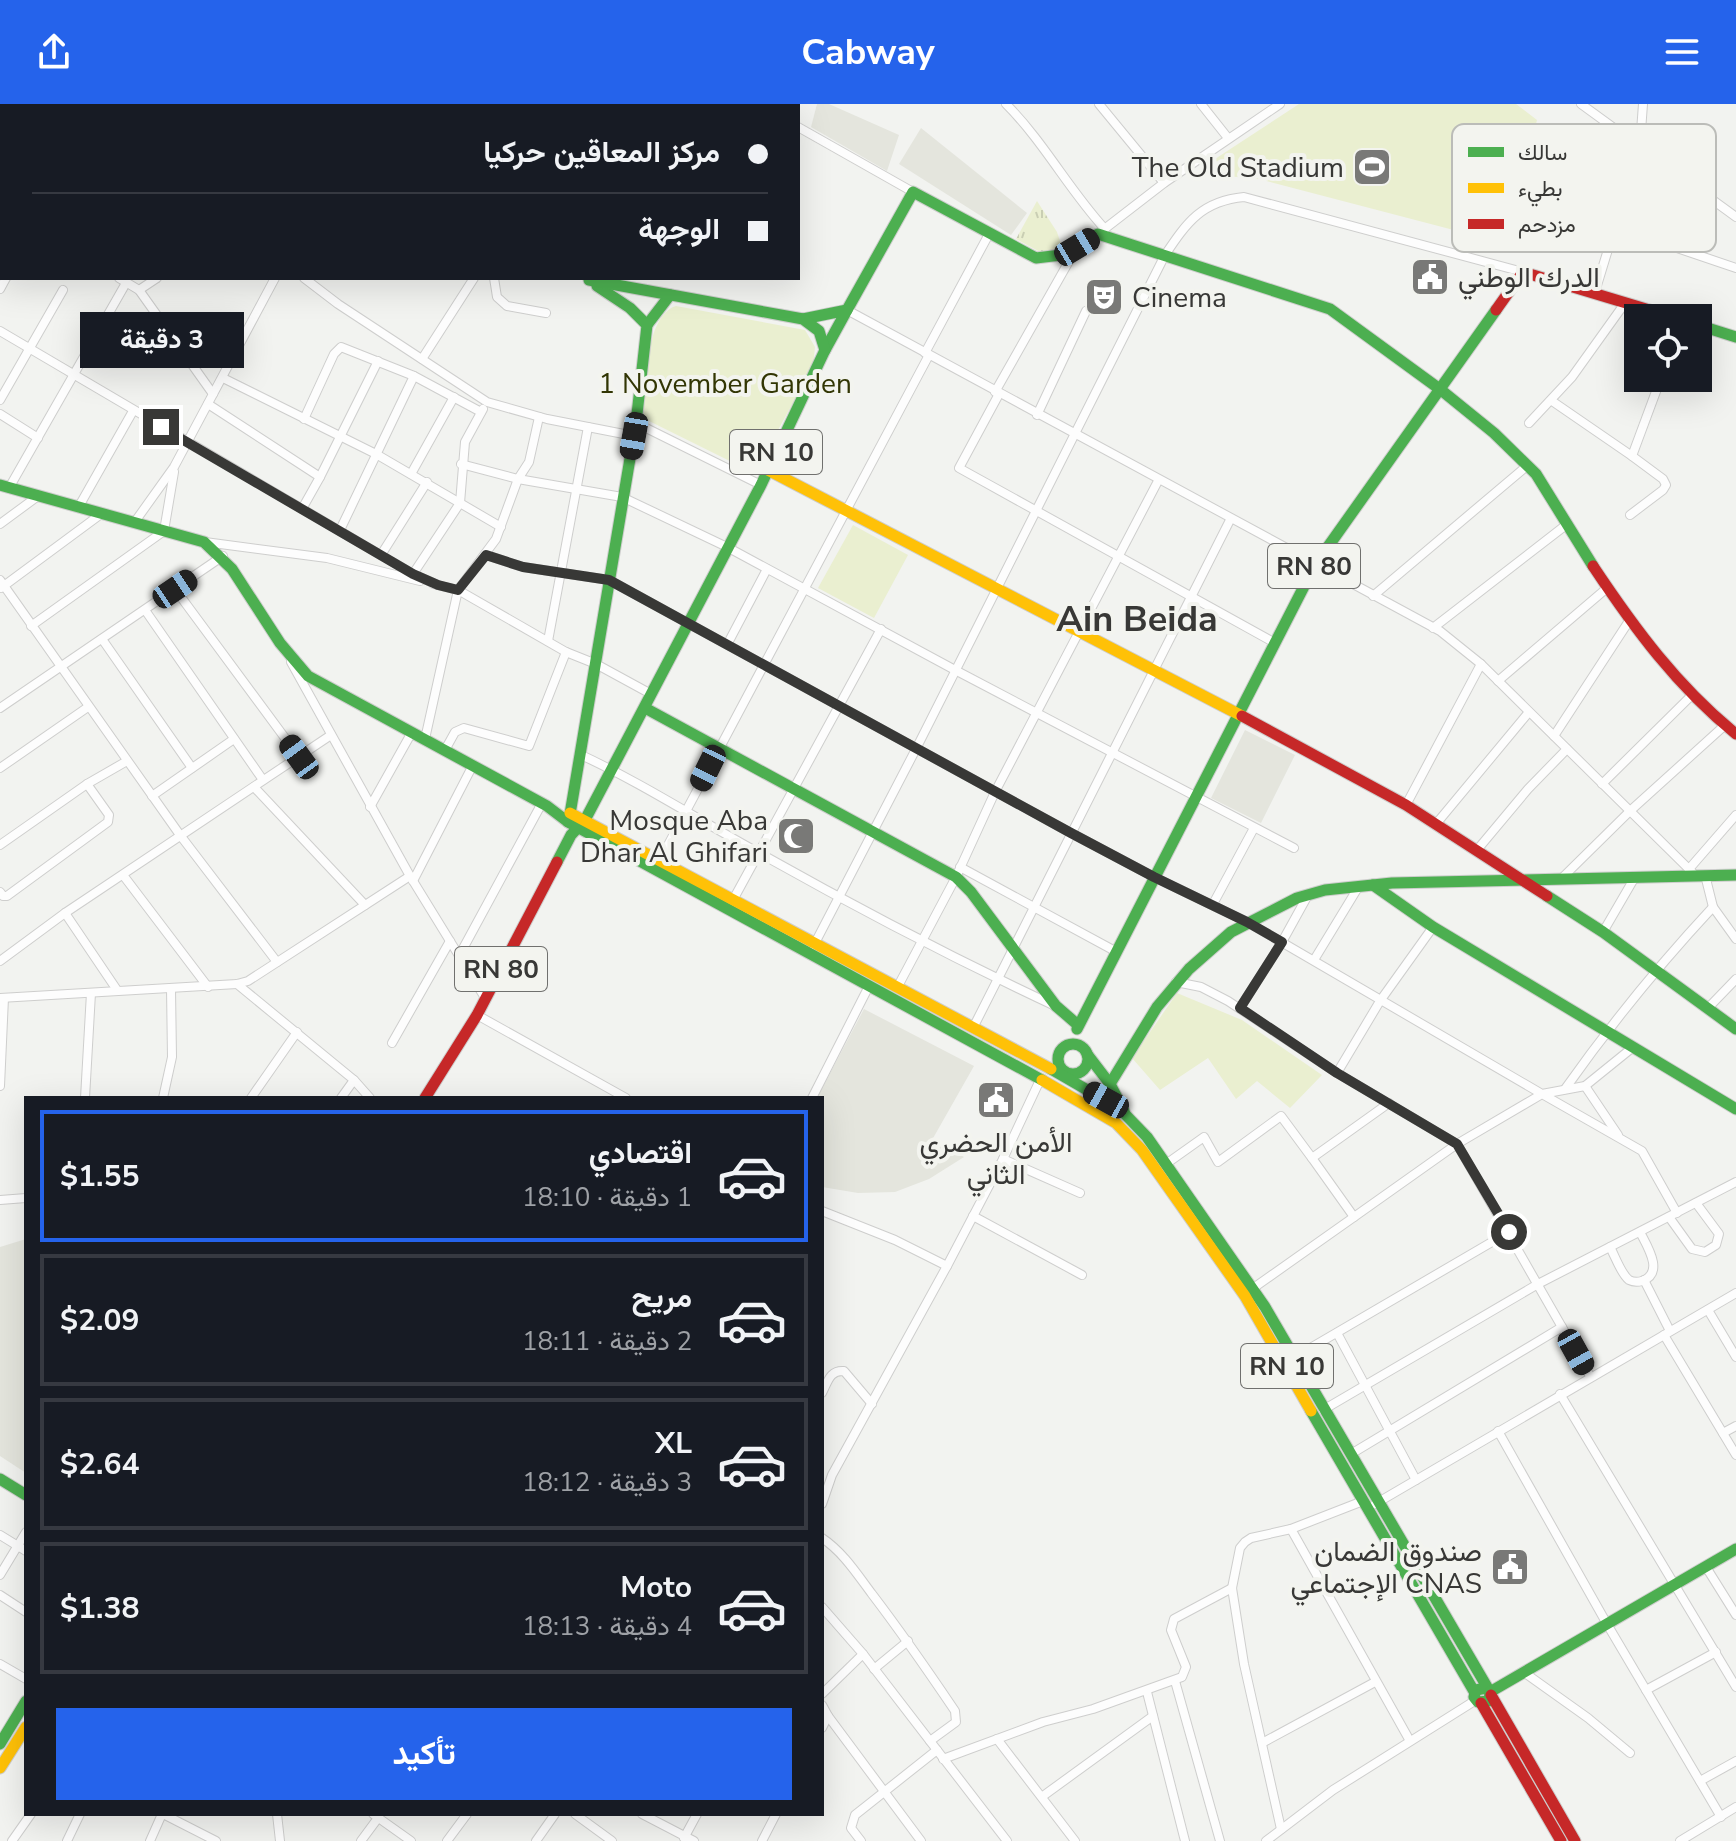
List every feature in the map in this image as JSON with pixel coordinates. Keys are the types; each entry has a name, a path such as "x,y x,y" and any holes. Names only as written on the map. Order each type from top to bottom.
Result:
{"main road":[{"path":"825,350 913,192 1036,258 1050,261 1102,231 1330,309 1441,390 1528,465 1629,621 1691,696 1736,734"},
{"path":"1523,272 1628,304"},
{"name":"RN 80","path":"1040,1084 1077,1027 1315,565 1523,272"},
{"path":"587,280 630,308 647,325"},
{"path":"590,280 803,319 819,329 825,350"},
{"path":"566,816 596,664 634,436 647,325 670,295"},
{"path":"803,319 847,310"},
{"path":"1712,329 1736,337"},
{"name":"RN 10","path":"579,828 761,485 825,350"},
{"path":"768,470 1239,714 1406,805 1603,932 1736,1029"},
{"path":"5,486 204,542 223,556 291,662 308,676 566,816 579,828"},
{"path":"645,708 872,831 958,872 1012,949 1056,1006 1077,1027 1085,1051 1110,1084 1126,1114"},
{"name":"RN 10","path":"566,816 579,828 812,949 897,988 1069,1076 1126,1114 1166,1164 1295,1357 1365,1505 1575,1841"},
{"name":"RN 80","path":"426,1096 477,1015 579,828"},
{"name":"RN 10","path":"579,828 660,860 733,900 869,986 1040,1084 1116,1123 1142,1150 1351,1454 1561,1841"},
{"path":"1110,1084 1157,1007 1176,982 1216,943 1247,922 1308,895 1373,885 1696,873 1736,875"},
{"path":"1373,885 1433,927 1736,1109"},
{"path":"1069,1076 1061,1068 1060,1053 1072,1044 1085,1051"},
{"path":"1040,1084 1084,1069 1085,1051"},
{"path":"0,1479 24,1494"},
{"path":"1483,1695 1736,1549"},
{"path":"0,1744 24,1704"},
{"path":"0,1768 24,1730"}],"street":[{"path":"1006,104 1038,140 1102,231 1164,183 1280,104"},
{"path":"1099,104 1164,183"},
{"path":"1201,104 1228,138"},
{"path":"1581,104 1610,124"},
{"path":"1642,124 1643,104"},
{"path":"800,128 913,192"},
{"path":"812,949 1165,255 1184,227 1202,210 1224,199 1244,197 1523,272"},
{"path":"1716,202 1736,217"},
{"path":"660,860 718,746 848,510 989,234"},
{"path":"1077,247 959,468 1275,643"},
{"path":"1595,292 1607,252"},
{"path":"1689,252 1736,268"},
{"path":"5,486 38,438 122,280 139,290 213,394"},
{"path":"139,290 154,280"},
{"path":"134,523 174,467 274,280"},
{"path":"304,280 487,402 539,417 634,436"},
{"path":"422,359 473,280"},
{"path":"494,280 497,297 507,306 546,313"},
{"path":"0,400 63,290"},
{"path":"1529,423 1552,401 1625,303"},
{"path":"847,310 1433,628 1462,647 1696,873 1713,907 1736,939"},
{"path":"1037,415 1086,311"},
{"path":"0,331 413,574 438,585"},
{"path":"304,419 337,350 347,348 414,376 481,412"},
{"path":"302,509 378,361"},
{"path":"340,530 414,376"},
{"path":"223,378 376,454 501,527"},
{"path":"1632,456 1656,392"},
{"path":"411,474 454,397"},
{"path":"1552,401 1663,479 1666,485 1663,490 1630,515"},
{"path":"413,574 460,503 465,442 487,402"},
{"path":"208,404 320,477"},
{"path":"78,508 133,411"},
{"path":"0,414 38,438"},
{"path":"425,739 458,590 486,555 501,527 518,479 529,462 539,417"},
{"path":"636,423 761,485"},
{"path":"548,641 588,427"},
{"path":"461,464 518,479 622,497 727,547 1294,848"},
{"path":"1373,596 1528,465"},
{"path":"31,626 164,531 174,467"},
{"path":"897,988 958,872 995,792 1158,481"},
{"path":"381,555 427,482"},
{"path":"0,524 38,496"},
{"path":"101,514 1,585 180,835 277,962"},
{"path":"973,1028 1230,520"},
{"path":"1433,628 1566,525"},
{"path":"204,542 327,558 458,590 566,652 596,664 651,694"},
{"path":"486,555 523,567 609,580 1071,833 1213,904 1314,960 1642,1151 1692,1249 1705,1252 1716,1245 1719,1234 1696,1203"},
{"path":"0,708 223,556"},
{"path":"728,643 767,569"},
{"path":"1498,681 1607,588"},
{"path":"175,589 299,757"},
{"path":"145,610 263,780"},
{"path":"1554,736 1629,621"},
{"path":"733,900 881,629"},
{"path":"102,639 192,768"},
{"path":"445,750 455,732 464,728 529,746 566,652"},
{"path":"291,662 370,807 485,998"},
{"path":"1406,805 1481,664"},
{"path":"1602,784 1691,696"},
{"path":"0,768 88,707"},
{"path":"1436,824 1529,712"},
{"path":"1562,878 1724,726"},
{"path":"370,807 412,732"},
{"path":"0,961 65,913 331,735"},
{"path":"152,796 234,739"},
{"path":"1477,850 1528,789 1567,749"},
{"path":"579,754 687,810 759,854 839,897 1056,1006"},
{"path":"0,845 87,784 127,761"},
{"path":"0,1086 2,998 237,984 412,879 473,765"},
{"path":"0,892 7,896 108,822 109,815 87,784"},
{"path":"254,787 365,905"},
{"path":"459,956 542,803"},
{"path":"1696,873 1736,815"},
{"path":"1213,904 1254,828"},
{"path":"958,872 1034,907 1115,951"},
{"path":"123,875 208,987"},
{"path":"1603,932 1635,877"},
{"path":"1314,960 1359,886"},
{"path":"1240,1008 1308,895"},
{"path":"1565,1089 1655,969 1713,907"},
{"path":"65,913 117,990"},
{"path":"1337,1073 1380,1001 1433,927"},
{"path":"392,1043 450,941"},
{"path":"1708,1008 1736,979"},
{"path":"1176,982 1201,987 1240,1008 1337,1073 1457,1144 1590,1376"},
{"path":"237,984 354,1080 368,1096"},
{"path":"813,1096 869,986"},
{"path":"163,1096 172,1057 171,989"},
{"path":"85,1096 91,993"},
{"path":"477,1015 622,1096"},
{"path":"252,1096 297,1032"},
{"path":"1252,1289 1457,1144 1542,1094 1585,1086 1632,1048"},
{"path":"342,1096 354,1080"},
{"path":"824,1498 832,1475 947,1266 1040,1084"},
{"path":"1585,1086 1619,1136"},
{"path":"1312,1158 1389,1103"},
{"path":"1166,1164 1204,1137 1218,1162 1281,1116 1354,1217"},
{"path":"1003,1159 1080,1193"},
{"path":"1320,1412 1538,1284 1736,1182"},
{"path":"0,1200 24,1198"},
{"path":"824,1212 895,1240 947,1266"},
{"path":"973,1216 1082,1275"},
{"path":"1295,1357 1509,1232"},
{"path":"1610,1247 1626,1278 1644,1280 1651,1273 1654,1261 1640,1232"},
{"path":"1644,1280 1667,1333 1736,1455"},
{"path":"1281,1829 1244,1664 1232,1588 1240,1548 1245,1542 1379,1501 1736,1293"},
{"path":"1708,1310 1736,1357"},
{"path":"1351,1454 1562,1327"},
{"path":"1337,1333 1416,1480"},
{"path":"824,1389 831,1374 837,1370 844,1371 872,1404"},
{"path":"1560,1394 1736,1687"},
{"path":"1723,1433 1736,1426"},
{"path":"1498,1431 1721,1817"},
{"path":"1291,1529 1410,1741"},
{"path":"0,1535 22,1548 0,1575"},
{"path":"824,1540 846,1560 908,1641 958,1718 930,1741"},
{"path":"1706,1567 1736,1615"},
{"path":"943,1759 1043,1722 1147,1692 1182,1677 1186,1667 1171,1630 1174,1619 1232,1588"},
{"path":"0,1595 24,1611"},
{"path":"824,1609 863,1654 1007,1841"},
{"path":"874,1669 908,1641"},
{"path":"1646,1690 1716,1652"},
{"path":"824,1692 863,1654"},
{"path":"0,1664 24,1678"},
{"path":"1525,1673 1578,1710 1630,1753"},
{"path":"1175,1681 1220,1841"},
{"path":"1262,1743 1375,1682"},
{"path":"1147,1692 1185,1841"},
{"path":"1266,1841 1333,1790 1483,1695"},
{"path":"824,1709 921,1841"},
{"path":"824,1724 828,1716"},
{"path":"1043,1796 1153,1716"},
{"path":"997,1739 1075,1841"},
{"path":"861,1841 851,1828 855,1815 937,1750"},
{"path":"1700,1781 1736,1761"},
{"path":"1680,1841 1736,1807"},
{"path":"12,1841 30,1816"},
{"path":"67,1841 79,1816"},
{"path":"150,1841 161,1816"},
{"path":"166,1816 216,1841"},
{"path":"277,1816 280,1841"},
{"path":"361,1841 375,1816 411,1841"},
{"path":"447,1841 466,1816"},
{"path":"536,1841 554,1816"},
{"path":"578,1816 612,1841"},
{"path":"646,1816 687,1839 696,1816"},
{"path":"762,1841 775,1816"}],"shaded area":[{"path":"817,104 829,104 899,135 887,171 811,127"},
{"path":"921,128 1027,213 1011,235 899,164"},
{"path":"1245,730 1295,755 1261,823 1211,798"},
{"path":"864,1009 974,1066 932,1140 964,1157 929,1179 895,1192 858,1193 824,1187 824,1096 818,1096"},
{"path":"24,1240 24,1472 0,1456 0,1247"}],"green space":[{"name":"The Old Stadium","path":"1299,104 1516,104 1537,120 1536,124 1452,124 1452,230 1259,179 1226,176 1215,159"},
{"path":"1037,201 1057,232 1062,247 1042,253 1016,239"},
{"name":"1 November Garden","path":"676,306 805,330 815,347 813,367 754,473 643,418 652,338 666,312"},
{"path":"853,525 908,555 874,618 818,588"},
{"path":"1177,993 1242,1020 1322,1075 1290,1108 1257,1081 1236,1099 1208,1058 1160,1090 1132,1058"}],"traffic: fast":[{"path":"847,310 913,192 1036,258 1061,255 1098,234 1330,309 1441,390 1494,433 1536,474 1593,566"},
{"path":"557,862 571,835 585,820 761,485 825,350 819,331 803,319 589,280"},
{"path":"569,820 636,423 647,325 630,308 597,286"},
{"path":"647,325 670,295"},
{"path":"803,319 847,310 825,350"},
{"path":"1077,1029 1315,565 1496,310"},
{"path":"1712,329 1736,337"},
{"path":"0,485 204,542 232,569 280,643 308,676 547,806 568,822"},
{"path":"645,708 956,877 971,892 1056,1006 1078,1025"},
{"path":"568,822 1042,1080"},
{"path":"1110,1084 1157,1007 1189,969 1231,932 1297,898 1325,890 1392,883 1736,875"},
{"path":"1373,885 1433,927 1736,1109"},
{"path":"1547,896 1603,932 1736,1029"},
{"path":"1073,1044 1079,1045 1087,1053 1088,1059 1087,1065 1079,1073 1073,1074 1067,1073 1059,1065 1058,1059 1059,1053 1067,1045 1073,1044"},
{"path":"1087,1054 1110,1084 1124,1111"},
{"path":"1051,1069 1120,1109 1147,1137 1265,1307 1490,1692 1489,1701 1478,1702 1474,1697 1476,1690 1486,1688"},
{"path":"1311,1411 1475,1693"},
{"path":"0,1479 24,1494"},
{"path":"1490,1692 1736,1549"},
{"path":"0,1744 24,1704"}],"traffic: slow":[{"path":"768,470 1242,716"},
{"path":"570,813 1051,1069"},
{"path":"1042,1080 1116,1123 1142,1150 1245,1296 1311,1411"},
{"path":"0,1768 24,1730"}],"traffic: jam":[{"path":"1496,310 1523,272 1629,304"},
{"path":"1593,566 1658,656 1736,734"},
{"path":"1242,716 1406,805 1547,896"},
{"path":"426,1096 477,1015 557,862"},
{"path":"1491,1695 1575,1841"},
{"path":"1481,1703 1561,1841"}],"place":[{"name":"The Old Stadium","path":"1372,167"},
{"name":"الدرك الوطني","path":"1430,277"},
{"name":"Cinema","path":"1104,297"},
{"name":"Mosque Aba Dhar Al Ghifari","path":"796,836"},
{"name":"الأمن الحضري الثاني","path":"996,1100"},
{"name":"صندوق الضمان الإجتماعي CNAS","path":"1510,1567"}],"district":[{"name":"Ain Beida","path":"1137,618"}],"route":[{"path":"161,427 413,574 438,585 458,590 486,555 523,567 609,580 1071,833 1282,942 1240,1008 1337,1073 1451,1139 1462,1150 1509,1232"}]}
